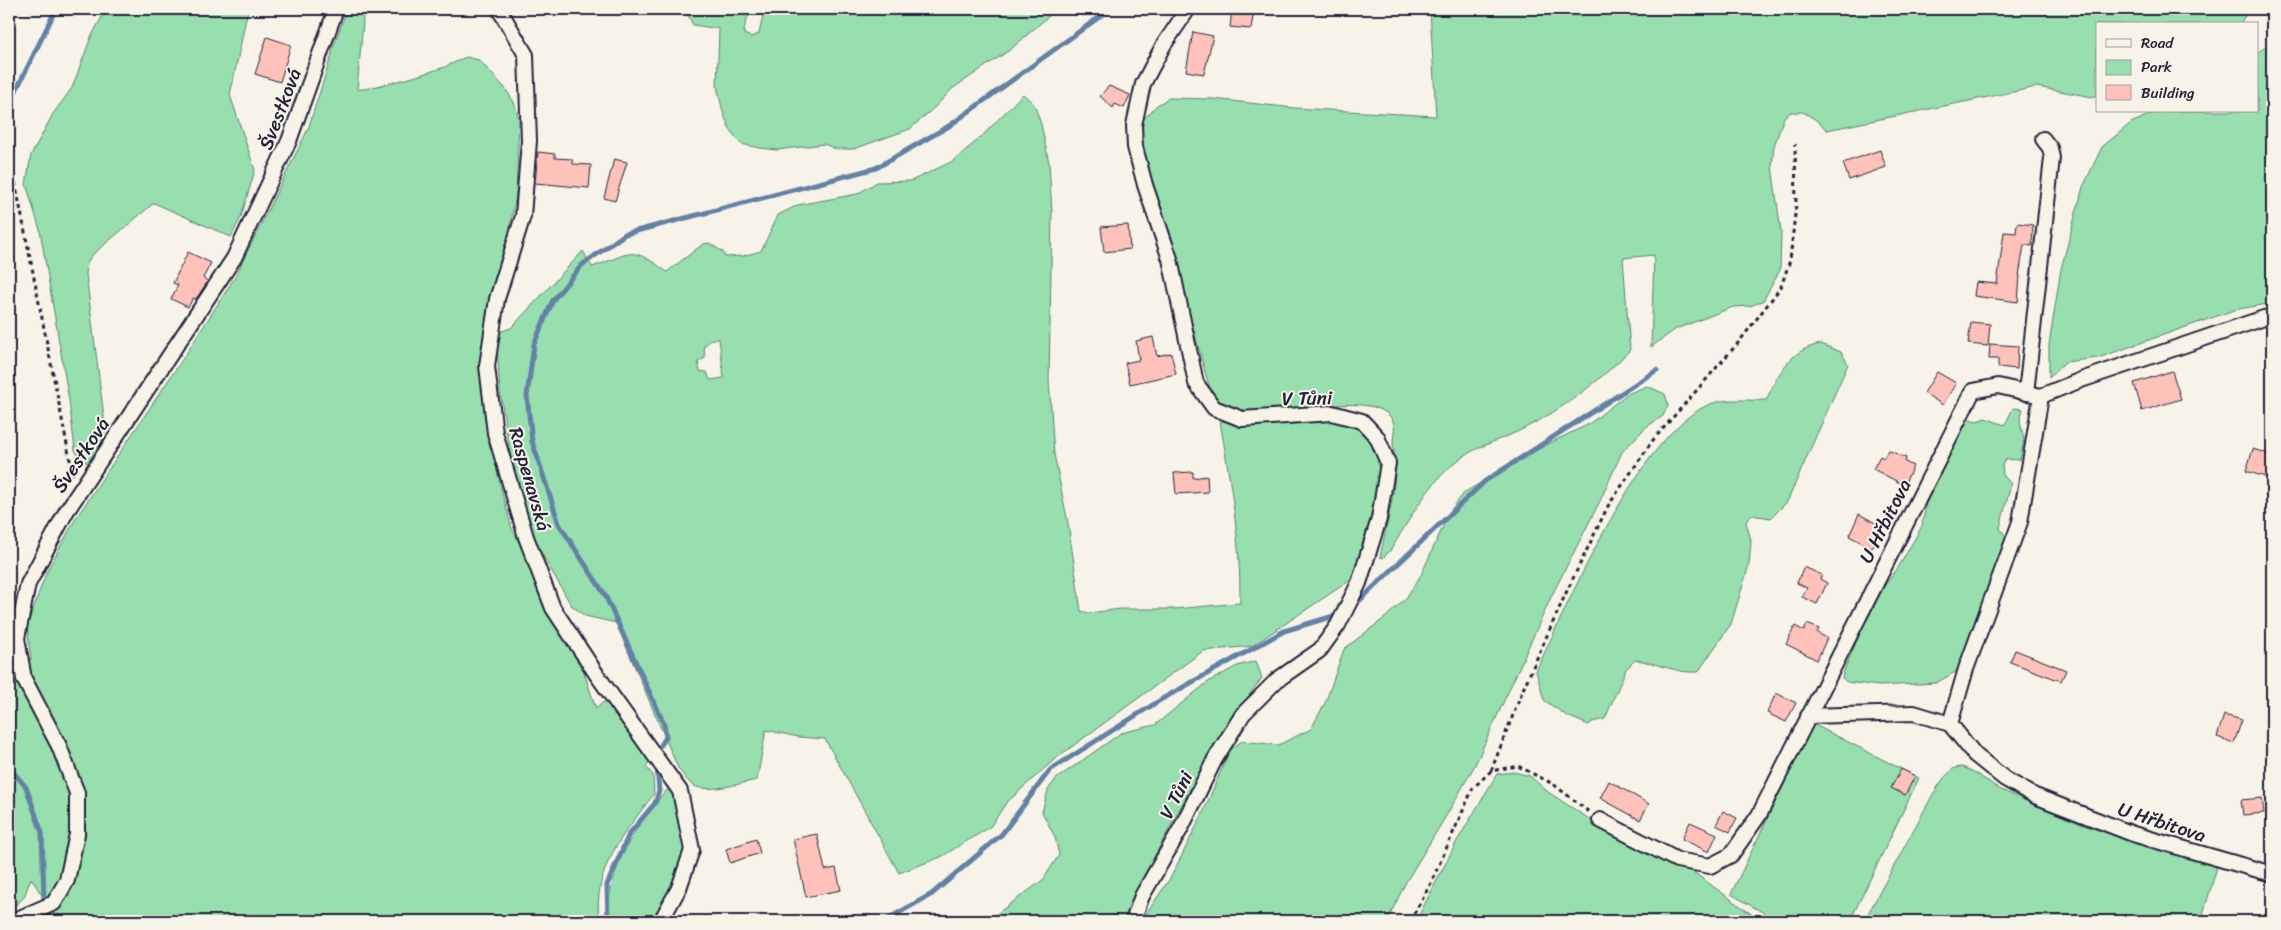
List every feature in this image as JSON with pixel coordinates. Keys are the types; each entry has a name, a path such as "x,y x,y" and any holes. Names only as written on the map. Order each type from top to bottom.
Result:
{"street":[{"name":"Švestková","path":"13,921 54,903 67,880 78,834 76,792 59,746 24,679 17,638 28,584 77,496 234,258 289,141 336,9"},
{"name":"Raspenavská","path":"499,9 526,55 529,141 523,216 497,299 487,366 495,433 526,537 552,608 597,675 680,791 692,850 680,888 661,921"},
{"name":"V Tůni","path":"1133,921 1142,896 1181,828 1215,759 1243,714 1277,680 1320,650 1338,625 1359,583 1379,519 1388,464 1378,437 1362,421 1332,413 1242,419 1214,408 1196,383 1170,259 1145,185 1135,147 1134,125 1143,84 1163,46 1188,9"},
{"path":"2026,392 2052,158 2050,148 2043,139"},
{"path":"1808,716 1914,713 1950,724 1966,669 2020,522 2041,396 2081,380 2264,318 2272,317"},
{"name":"U Hřbitova","path":"1600,820 1678,860 1710,866 1731,855 1759,815 1973,391 1998,386 2041,396"},
{"name":"U Hřbitova","path":"1950,724 1983,761 2005,779 2035,796 2133,834 2272,874"}],"path":[{"path":"1410,921 1430,885 1473,788 1491,770 1566,593 1608,506 1654,440 1739,342 1782,287 1790,260 1796,205 1795,144"},
{"path":"9,151 77,496"},
{"path":"1491,770 1518,766 1553,784 1600,820"}],"green space":[{"path":"112,9 248,9 230,95 255,170 241,217 231,237 154,203 92,255 87,263 86,274 105,425 104,437 91,463 82,461 75,450 69,400 40,230 26,184 31,155 53,114 72,88 91,37 102,17"},
{"path":"347,9 362,9 363,22 357,89 365,89 410,78 445,67 466,57 479,60 504,87 514,102 519,119 516,195 505,252 484,330 482,364 485,411 500,485 512,529 568,623 596,709 603,702 614,708 652,758 646,767 653,775 654,794 621,838 606,868 598,902 599,921 58,921 31,878 24,897 9,912 9,638 31,660 27,626 46,573 76,518 188,351 235,277 308,129 332,50"},
{"path":"685,9 755,9 746,20 744,34 751,37 759,34 763,15 757,9 1057,9 1011,49 952,89 910,129 854,149 836,149 824,144 777,150 741,144 730,130 723,112 717,86 719,29 693,25"},
{"path":"1430,9 2249,9 2241,22 2096,22 2096,96 2093,97 2037,87 1827,130 1803,112 1791,112 1784,117 1774,146 1772,166 1781,232 1780,270 1763,301 1750,306 1733,307 1676,329 1651,347 1654,255 1623,258 1630,350 1593,384 1566,404 1523,429 1468,453 1450,467 1430,489 1390,551 1383,558 1380,557 1395,474 1394,424 1384,411 1366,406 1342,405 1260,411 1237,409 1221,402 1216,397 1207,379 1162,212 1142,151 1139,124 1157,105 1169,98 1213,99 1294,108 1436,116"},
{"path":"2272,42 2272,303 2234,310 2098,358 2065,362 2049,377 2049,345 2061,269 2083,187 2102,147 2131,123 2156,112 2258,112 2258,52"},
{"path":"1023,94 1034,104 1041,124 1049,163 1052,213 1049,380 1054,454 1068,523 1081,611 1089,613 1121,609 1175,609 1240,603 1237,534 1220,421 1269,422 1338,418 1364,430 1377,453 1380,475 1376,513 1367,548 1352,579 1252,646 1203,651 1055,759 1006,803 990,827 941,857 899,873 825,739 798,737 766,730 757,780 723,787 697,787 691,784 678,768 616,623 585,616 571,605 529,531 512,465 500,392 497,346 499,332 511,328 583,251 592,267 623,255 637,254 667,272 703,244 709,243 723,252 725,257 743,256 761,251 778,215 798,205 857,194 877,182 911,181 953,161 980,138","holes":["712,339 719,339 724,378 710,380 707,372 700,371 698,362 705,358 704,346"]},
{"path":"1821,344 1841,352 1848,364 1787,502 1771,518 1751,515 1746,522 1751,540 1749,565 1731,624 1698,672 1674,670 1635,660 1626,669 1605,719 1592,722 1589,725 1567,716 1544,700 1536,671 1587,563 1610,521 1634,481 1660,446 1686,419 1713,403 1732,400 1766,400 1781,372 1793,357 1801,351"},
{"path":"1647,386 1665,394 1668,405 1663,416 1646,427 1622,452 1600,501 1552,595 1475,765 1406,882 1387,921 1144,921 1148,911 1171,877 1202,815 1230,750 1242,741 1278,745 1311,729 1326,701 1344,649 1386,617 1406,598 1421,575 1450,511 1465,492 1546,445 1589,424 1627,394"},
{"path":"2013,408 2023,409 2020,421 2024,440 2020,460 2006,459 2002,465 2003,475 2011,484 2000,528 2006,537 2005,548 1957,671 1936,683 1879,686 1847,682 1842,678 1843,673 1863,626 1885,585 1898,568 1922,526 1926,503 1965,418 1977,421 1985,418 2005,425"},
{"path":"1256,661 1262,678 1231,719 1199,773 1138,887 1126,921 987,921 1043,880 1059,855 1055,837 1042,812 1048,790 1056,779 1121,733 1155,725 1208,682 1237,666"},
{"path":"1813,724 1919,778 1850,921 1778,921 1731,894"},
{"path":"1962,767 1972,771 2001,790 2086,826 2161,850 2218,864 2201,921 1864,921 1932,796 1943,779 1954,768"},
{"path":"1514,772 1530,776 1548,792 1603,828 1646,852 1689,869 1761,921 1416,921 1457,841 1497,774"},
{"path":"669,788 680,811 686,842 685,857 673,889 658,921 608,921 612,884 625,849 645,816"}],"building":[{"path":"1232,9 1254,10 1251,29 1230,27"},
{"path":"1193,32 1213,36 1204,74 1186,71"},
{"path":"267,37 291,45 280,82 255,74"},
{"path":"1109,86 1130,95 1124,108 1115,104 1113,108 1100,96"},
{"path":"1880,150 1886,167 1849,180 1843,163"},
{"path":"538,152 555,154 555,158 572,159 573,164 591,165 589,188 535,183"},
{"path":"614,159 627,162 615,201 604,198"},
{"path":"2017,223 2033,225 2032,246 2024,245 2019,276 2018,302 1974,296 1976,282 1997,284 2004,232 2016,233"},
{"path":"1128,225 1130,249 1104,252 1101,227"},
{"path":"188,252 211,263 203,278 208,281 196,299 193,298 188,307 171,299 178,285 173,283"},
{"path":"1971,322 1990,324 1988,346 1968,344"},
{"path":"1153,337 1157,356 1171,353 1176,374 1130,384 1125,363 1139,360 1136,341"},
{"path":"1990,344 2018,346 2017,369 1998,367 1998,359 1989,359"},
{"path":"2172,371 2181,399 2142,411 2134,383"},
{"path":"1937,372 1956,383 1943,405 1924,393"},
{"path":"2253,449 2272,455 2272,479 2246,471"},
{"path":"1888,450 1906,458 1905,462 1913,466 1904,485 1873,469 1880,456 1884,458"},
{"path":"1193,472 1193,478 1207,476 1208,492 1176,494 1174,473"},
{"path":"1859,514 1883,527 1872,548 1849,536"},
{"path":"1804,567 1822,575 1820,579 1827,583 1817,604 1802,597 1807,588 1797,583"},
{"path":"1807,624 1819,629 1817,633 1827,638 1817,660 1786,644 1795,626 1804,631"},
{"path":"2015,650 2066,670 2061,681 2010,662"},
{"path":"1776,693 1796,703 1786,722 1767,713"},
{"path":"2224,715 2242,720 2234,743 2217,737"},
{"path":"1901,769 1915,776 1905,795 1891,788"},
{"path":"1609,781 1649,804 1640,820 1600,798"},
{"path":"2262,798 2264,813 2243,815 2241,800"},
{"path":"1723,811 1737,818 1730,832 1716,825"},
{"path":"1690,822 1717,834 1709,852 1682,839"},
{"path":"817,834 825,870 836,868 841,890 806,897 793,839"},
{"path":"756,839 760,853 730,863 726,849"}],"waterway":[{"path":"9,105 56,9"},
{"path":"661,745 666,737 664,724 605,595 559,524 532,441 527,396 534,344 553,300 582,265 625,234 876,168 949,126 1102,15 1106,9"},
{"path":"1357,603 1485,481 1657,370"},
{"path":"884,921 932,894 1002,834 1050,770 1162,699 1284,631 1337,615"},
{"path":"608,921 607,885 629,834 655,803 659,791 657,766"},
{"path":"9,767 26,787 42,833 44,899"},
{"path":"48,914 50,921"}]}
